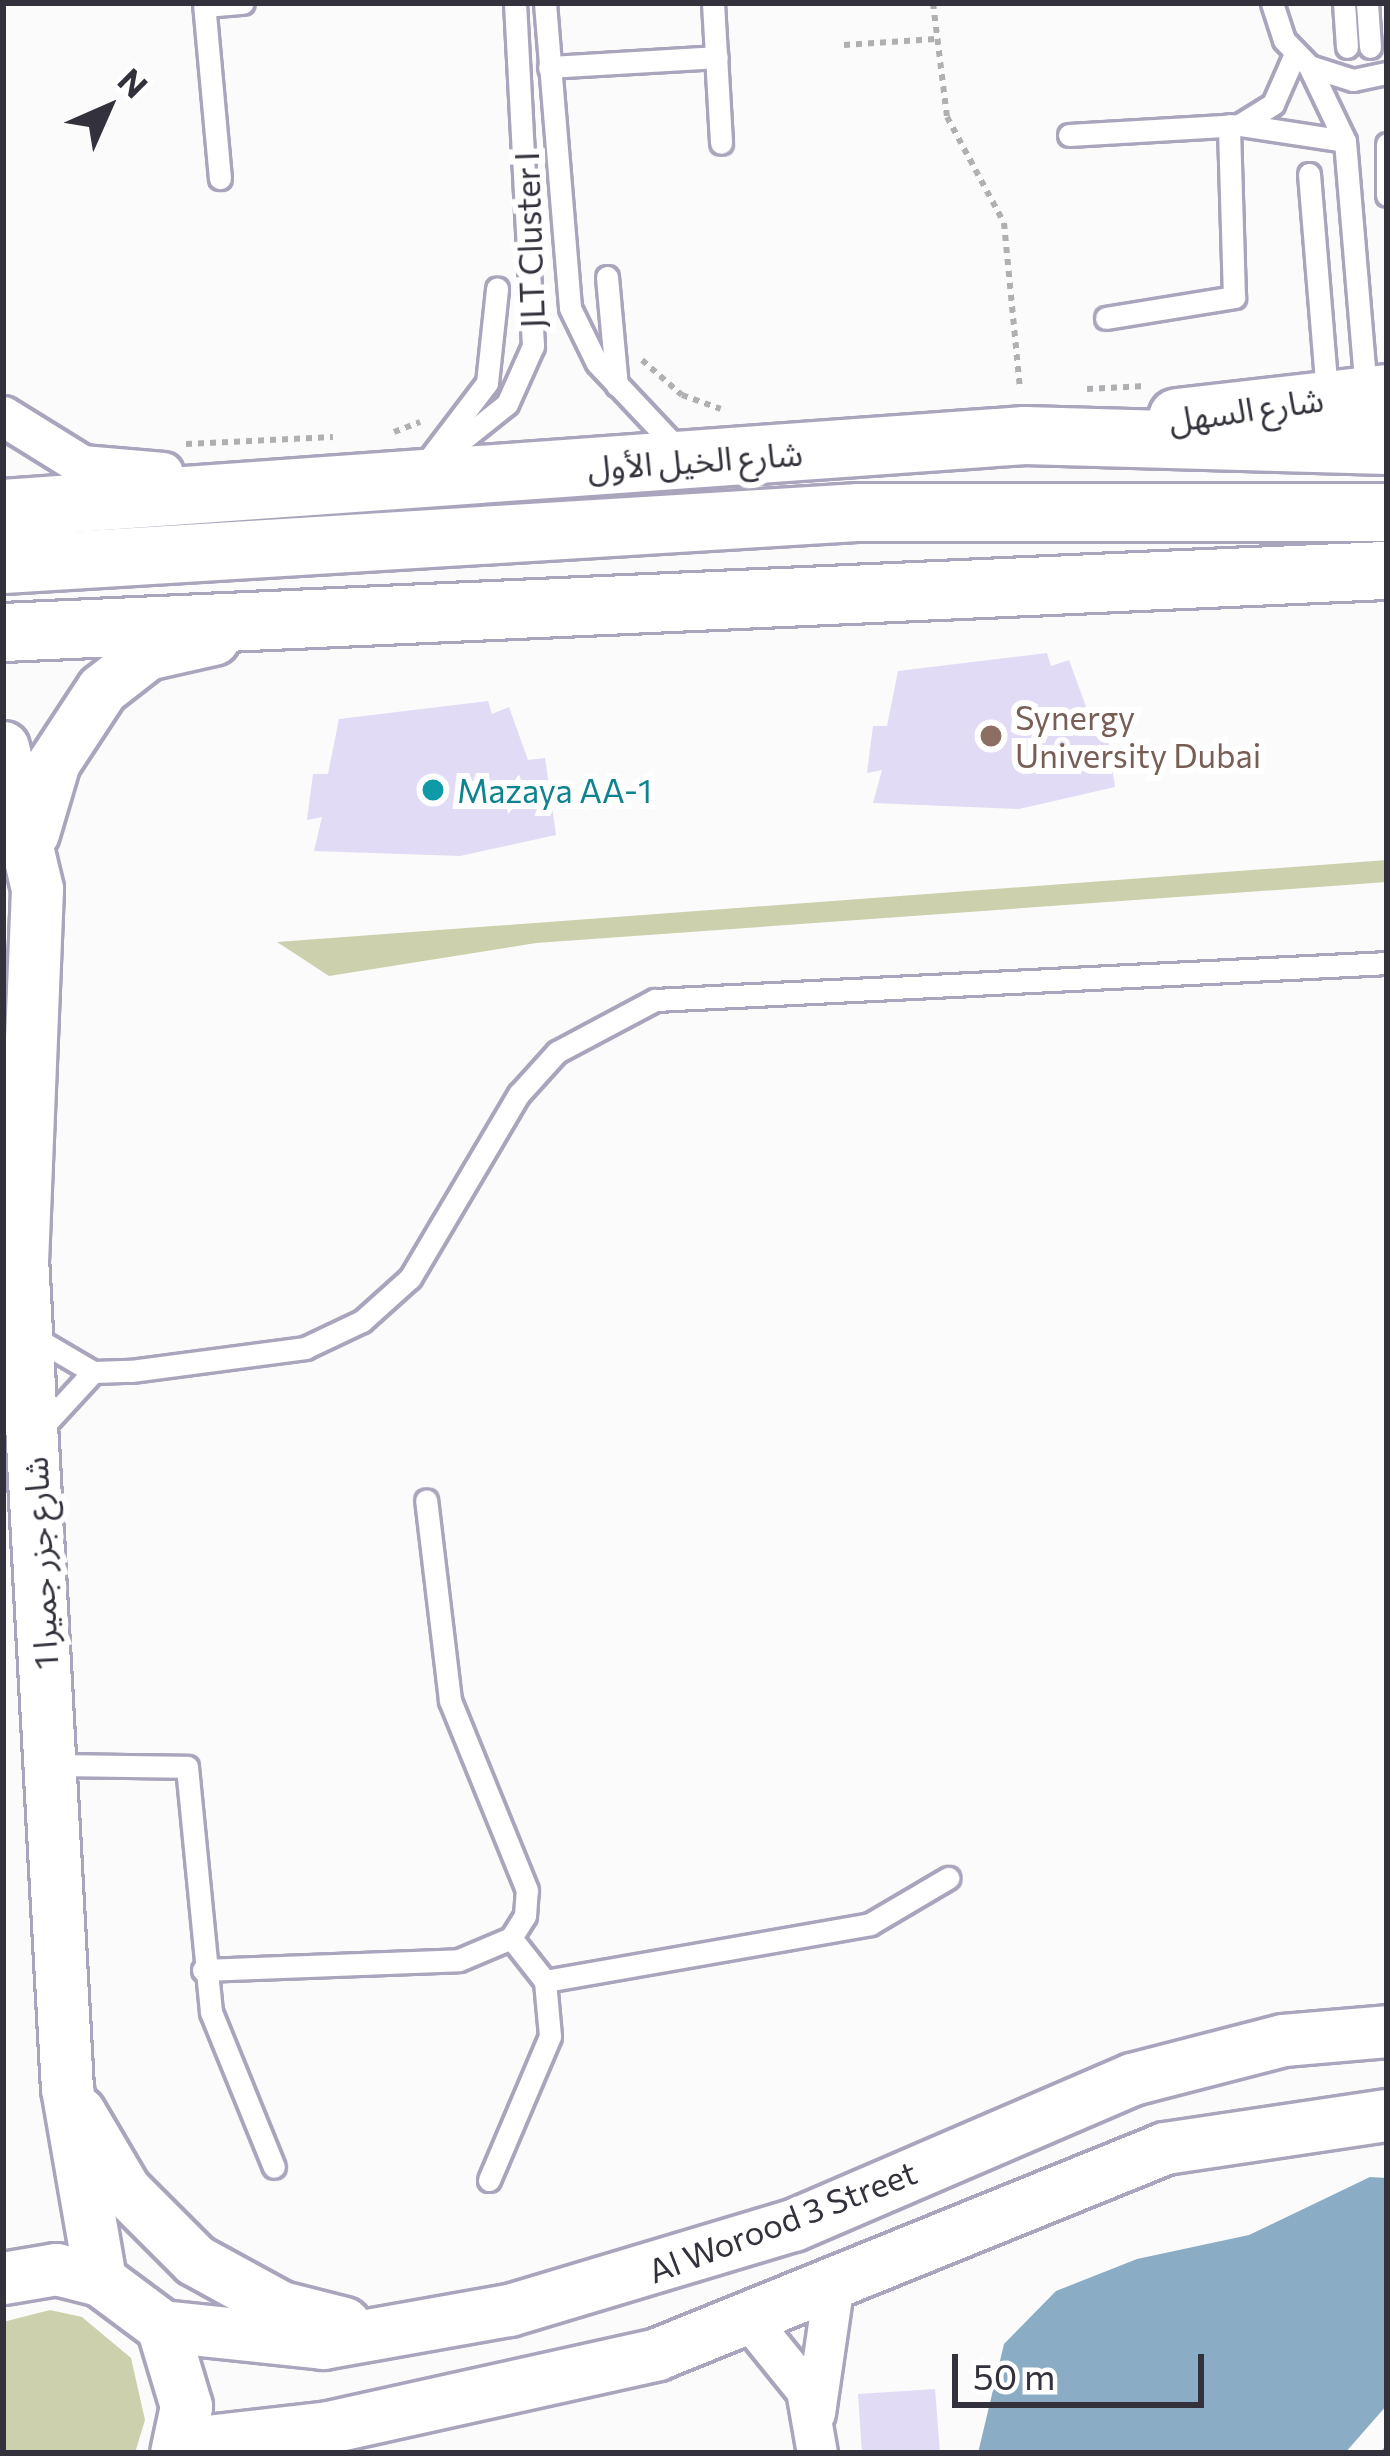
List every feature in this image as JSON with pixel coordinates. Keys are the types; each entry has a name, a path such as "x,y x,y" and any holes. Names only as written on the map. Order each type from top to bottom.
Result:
{"main road":[{"name":"شارع الخيل الأول","path":"3,508 254,494 397,462 690,461 1021,403 1107,432 1367,407"},
{"name":"شارع السهل","path":"1107,432 1367,407"},
{"name":"شارع الخيل الأول","path":"3,564 859,512 1387,512"},
{"path":"3,632 328,610 880,598 1387,570"}],"street":[{"path":"3,416 82,465 208,473 254,494"},
{"path":"31,845 53,762 123,669 174,644 285,631 328,610"},
{"path":"3,747 31,845"},
{"name":"شارع جزر جميرا 1","path":"31,845 26,1333 68,2088 100,2280"},
{"name":"Al Worood 3 Street","path":"162,2326 323,2343 404,2333 700,2258 1059,2104 1282,2041 1387,2031"},
{"path":"68,2088 125,2190 195,2260 281,2307 404,2333"},
{"path":"1031,2202 1058,2159 1059,2104"},
{"path":"3,2278 56,2269 100,2280 162,2326 186,2406 178,2449 560,2379 751,2322 1165,2148 1309,2119 1387,2115"},
{"path":"816,2436 832,2290"},
{"path":"751,2322 793,2365 816,2436"}],"lane":[{"path":"220,178 205,4 243,3"},
{"name":"JLT Cluster I","path":"397,462 486,428 532,346 515,3"},
{"name":"JLT Cluster I","path":"545,3 570,308 617,386 690,461"},
{"path":"713,3 721,142"},
{"path":"1273,3 1345,141 1367,407"},
{"path":"1344,3 1347,47"},
{"path":"1367,3 1370,47"},
{"path":"549,67 716,57"},
{"path":"1302,60 1353,80 1387,74"},
{"path":"1235,125 1273,104 1302,60"},
{"path":"1106,318 1234,296 1235,125"},
{"path":"1070,135 1235,125 1318,128 1345,141"},
{"path":"1387,144 1387,195"},
{"path":"1309,174 1305,234 1311,319 1367,407"},
{"path":"607,277 617,386"},
{"path":"397,462 487,383 497,289"},
{"path":"26,1333 93,1372 240,1360 362,1321 410,1278 519,1094 557,1052 655,1000 1387,963"},
{"path":"33,1437 93,1372"},
{"path":"203,1970 459,1960 511,1938 527,1890 450,1700 426,1499"},
{"path":"51,1765 188,1767 203,1970 221,2053 274,2167"},
{"path":"544,1981 870,1924 947,1878"},
{"path":"489,2180 550,2036 544,1981 511,1938"}],"path":[{"path":"933,3 947,117 1004,223 1021,403"},
{"path":"844,45 936,39"},
{"path":"636,347 682,395 727,411"},
{"path":"1067,390 1160,385"},
{"path":"397,462 432,414"},
{"path":"159,449 281,431 349,437"}],"green space":[{"path":"1387,860 1387,882 536,943 329,976 277,942"},
{"path":"50,2310 82,2317 131,2358 145,2420 135,2453 3,2453 3,2322"}],"water":[{"path":"1370,2177 1387,2178 1387,2405 1345,2453 978,2453 1004,2344 1056,2291 1137,2259 1249,2235"}],"building":[{"path":"1047,653 1051,666 1069,660 1088,712 1104,711 1115,787 1019,809 873,803 882,770 867,773 873,726 887,726 898,671"},
{"name":"Mazaya AA-1","path":"488,701 492,714 509,707 528,760 545,758 556,835 460,856 314,851 322,817 307,820 313,774 328,774 339,719"},
{"path":"935,2389 940,2453 862,2453 858,2394"}],"place":[{"name":"Synergy University Dubai","path":"991,736"},
{"name":"Mazaya AA-1","path":"433,790"}]}
